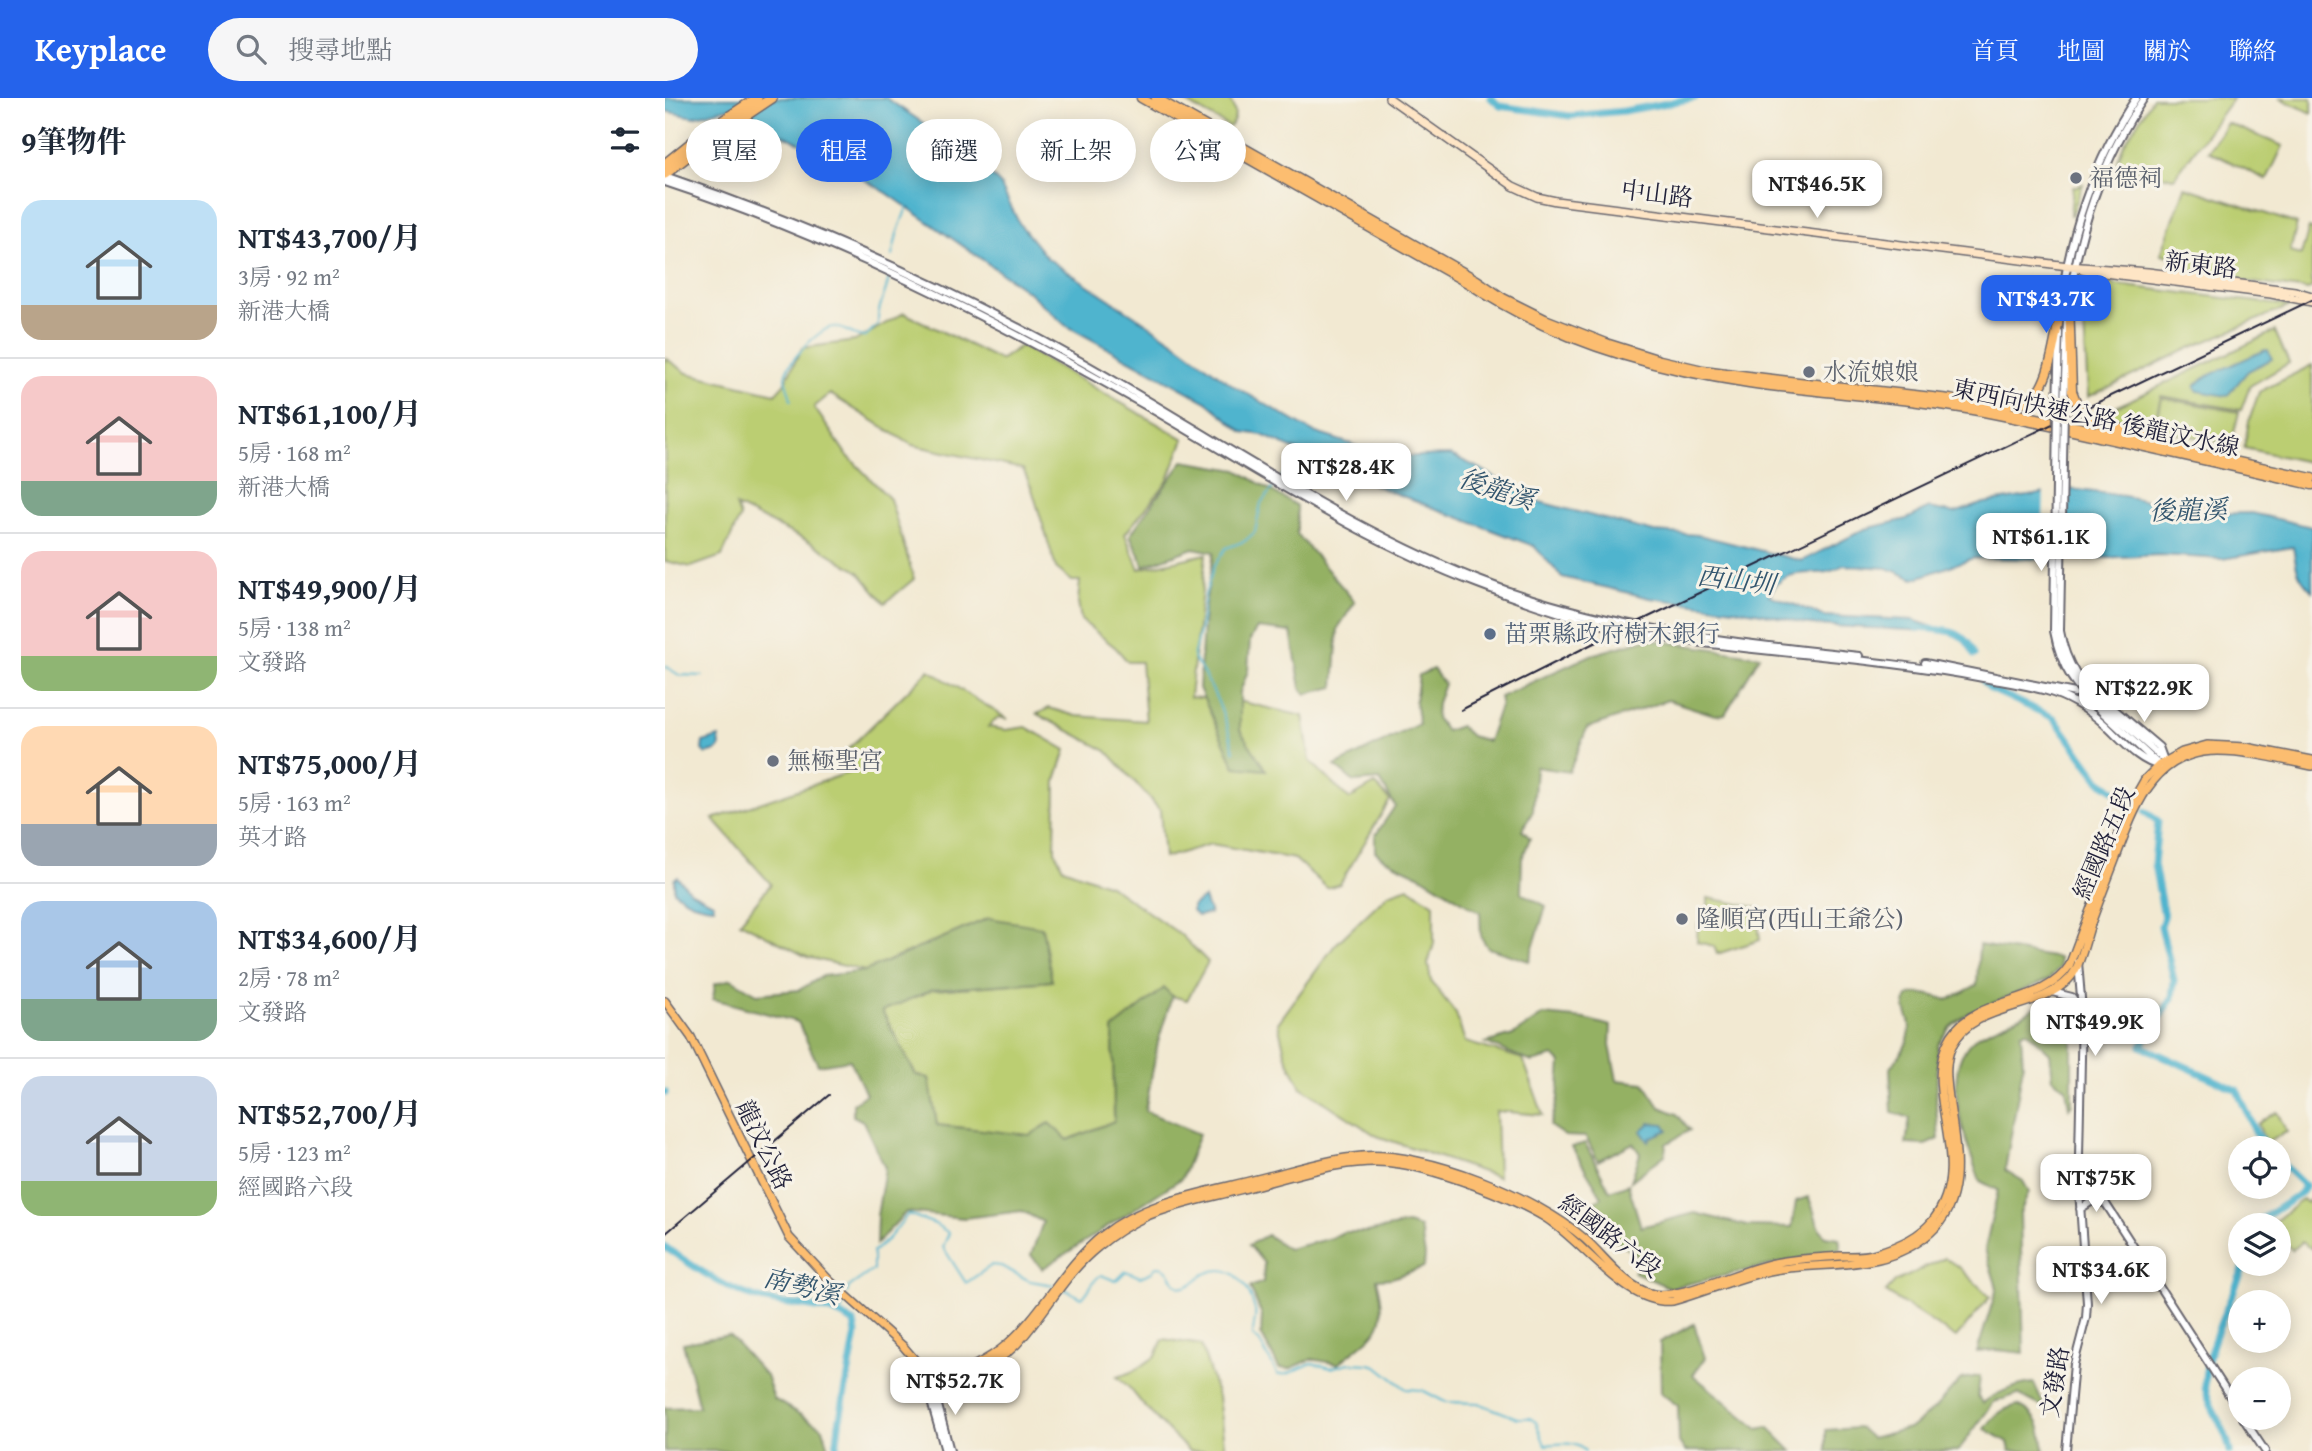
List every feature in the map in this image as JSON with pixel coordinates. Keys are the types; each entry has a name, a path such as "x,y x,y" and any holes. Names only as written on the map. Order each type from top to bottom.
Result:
{"highway":[{"path":"665,164 701,135 757,98"},
{"path":"665,175 706,142 772,98"},
{"name":"東西向快速公路 後龍汶水線","path":"1141,98 1471,285 1495,302 1541,325 1606,350 1661,366 1739,382 1974,410 2312,478"},
{"name":"東西向快速公路 後龍汶水線","path":"1156,98 1477,280 1503,298 1545,319 1609,344 1703,370 1979,404 2231,460 2312,485"},
{"path":"2069,300 2072,391 2079,409 2097,422 2231,460"},
{"path":"1979,404 2025,402 2039,393 2052,354 2060,309"}],"main road":[{"name":"中山路","path":"1388,98 1513,186 1537,197 2071,266"},
{"name":"新東路","path":"2071,266 2088,265 2148,272 2295,291 2312,296"},
{"name":"新東路","path":"2071,266 2088,271 2271,293 2312,302"},
{"name":"經國路五段","path":"2246,750 2312,766"},
{"name":"經國路五段","path":"2076,942 2129,807 2145,779 2163,765 2206,752 2246,750 2312,760"},
{"name":"經國路五段","path":"2078,963 2085,937 2135,809 2163,765"},
{"name":"經國路六段","path":"930,1389 1000,1358 1020,1340 1083,1253 1104,1234 1142,1212 1164,1203 1360,1156 1385,1155 1413,1159 1525,1199 1585,1239 1625,1278 1653,1294 1678,1293 1772,1263 1799,1263 1875,1254 1909,1240 1934,1219 1950,1182 1950,1152 1941,1078 1942,1058 1951,1036 1958,1027 2059,979 2069,966 2076,942"},
{"name":"經國路六段","path":"1978,1017 2050,992 2067,981 2078,963"},
{"name":"龍汶公路","path":"665,1001 691,1037 789,1237 845,1294 903,1346 915,1360 930,1389"}],"street":[{"path":"2136,98 2099,164 2081,214 2060,309 2060,631 2066,656 2076,676 2163,765"},
{"path":"2060,408 2071,266 2104,172 2144,98"},
{"path":"665,175 820,235 1011,323 1343,517 1478,580 1577,613 1634,626 1749,644 1963,669 2075,693"},
{"path":"665,182 819,240 927,288 1046,349 1341,521 1422,562 1477,584 1576,618 1634,632 1913,666 2050,691 2087,710 2146,763 2163,765"},
{"name":"文發路","path":"2066,1451 2074,1364 2086,1318 2087,1303 2077,1162 2082,1010 2076,942"},
{"path":"2050,992 2072,997 2082,1010"},
{"path":"2079,1156 2106,1204 2228,1394"},
{"path":"2080,1209 2094,1200 2106,1204"},
{"path":"930,1389 947,1451"},
{"path":"2251,1430 2265,1451"}],"green space":[{"path":"1178,98 1229,98 1234,119 1216,119"},
{"path":"2153,98 2233,98 2174,178 2116,165 2124,144"},
{"path":"2279,98 2312,98 2312,113"},
{"path":"2227,123 2283,146 2267,180 2208,151"},
{"path":"2083,184 2072,215 2070,215 2073,187"},
{"path":"2185,187 2297,224 2290,252 2301,255 2309,228 2312,229 2312,288 2308,290 2183,273 2188,260 2161,254"},
{"path":"2093,282 2290,306 2192,347 2088,397 2082,285"},
{"path":"904,313 1000,360 1021,346 1184,439 1167,482 1125,534 1139,569 1206,554 1190,697 1242,702 1303,716 1310,761 1349,799 1375,784 1390,800 1340,884 1327,888 1295,859 1211,844 1164,858 1160,810 1107,751 1037,714 1049,708 1076,716 1146,721 1141,662 1128,662 1116,648 1081,620 1078,602 1080,581 1072,581 1056,568 1032,489 1023,469 912,445 830,394 814,407 846,454 890,499 914,579 885,603 859,572 810,542 736,506 740,517 722,556 691,567 665,561 665,358 687,373 775,394 784,384 802,348 855,341"},
{"path":"2275,331 2289,363 2250,386 2241,410 2161,396 2153,430 2099,415"},
{"path":"2312,365 2312,463 2244,448 2249,421 2259,392"},
{"path":"2162,398 2239,412 2232,441 2229,444 2155,429"},
{"path":"1183,461 1237,470 1297,506 1297,534 1355,602 1338,628 1334,687 1306,694 1301,688 1291,632 1257,628 1250,640 1248,671 1240,692 1240,730 1266,770 1235,767 1199,688 1204,611 1214,552 1193,548 1144,566 1130,535"},
{"path":"1647,639 1760,656 1725,714 1715,715 1668,700 1587,728 1569,772 1536,767 1533,811 1522,830 1530,838 1522,859 1521,893 1546,906 1529,961 1488,948 1481,937 1480,912 1419,875 1384,859 1375,851 1375,836 1395,806 1380,780 1354,782 1335,766 1419,724 1415,702 1419,675 1433,669 1444,684 1437,703 1436,718 1446,731 1460,726 1471,736 1488,741 1501,703 1500,697 1591,655"},
{"path":"929,670 1008,719 998,717 988,727 1006,730 1026,727 1066,750 1056,780 1055,851 1063,868 1109,885 1181,935 1208,962 1187,1000 1172,996 1164,989 1113,1029 1114,1121 1068,1140 937,1125 929,1078 916,1075 882,1011 932,990 1052,981 989,918 865,971 807,957 740,922 771,884 713,819 856,770 842,755"},
{"path":"1408,887 1434,904 1434,943 1428,964 1431,981 1456,1014 1465,1042 1523,1059 1543,1115 1496,1111 1498,1177 1377,1136 1301,1087 1286,1057 1278,1023 1335,945 1388,894"},
{"path":"1708,898 1756,907 1760,940 1717,954 1714,946 1697,942 1698,923 1709,925"},
{"path":"989,918 1042,927 1052,981 932,990 882,1011 916,1075 929,1078 937,1125 1030,1135 1049,1123 1068,1140 1114,1121 1113,1029 1164,988 1172,996 1158,1042 1145,1111 1199,1134 1182,1178 1042,1269 1031,1255 1043,1222 1022,1211 964,1218 906,1212 876,1244 877,1216 885,1168 863,1121 853,1116 853,1104 866,1094 850,1060 818,1065 798,1022 713,999 715,984 731,979 757,994 799,990 823,976 865,971"},
{"path":"1979,945 2059,958 2060,967 2048,980 1969,1013 1950,1027 1938,1045 1936,1107 1939,1139 1925,1145 1906,1144 1910,1118 1892,1112 1890,1068 1910,1034 1906,1000 1910,996 1922,994 1948,1000 1977,985"},
{"path":"2040,1004 2066,1004 2072,1017 2072,1104 2069,1108 2066,1088 2053,1079 2050,1053 2027,1031 2021,1033 2023,1066 2005,1170 2023,1181 2029,1192 2020,1213 2024,1353 1996,1350 1977,1352 1997,1288 1985,1249 1998,1190 1980,1181 1968,1147 1958,1106 1958,1066 1965,1050 1977,1037"},
{"path":"1543,1015 1585,1019 1611,1026 1610,1045 1617,1080 1644,1083 1660,1107 1677,1114 1690,1130 1666,1144 1665,1155 1631,1181 1640,1154 1633,1143 1598,1161 1586,1137 1565,1136 1550,1126 1558,1098 1561,1063 1554,1056 1532,1062 1486,1043 1513,1035"},
{"path":"2277,1112 2287,1132 2278,1136 2263,1136 2258,1124"},
{"path":"1585,1143 1610,1191 1628,1184 1641,1227 1695,1213 1747,1226 1792,1227 1796,1201 1808,1197 1822,1232 1825,1236 1839,1238 1841,1249 1670,1288 1634,1272 1645,1261 1608,1234 1591,1205 1602,1197 1572,1147"},
{"path":"2082,1172 2099,1200 2092,1198 2083,1204"},
{"path":"2312,1198 2312,1249 2301,1242 2292,1250 2291,1213 2285,1213 2303,1199 2307,1203"},
{"path":"1407,1224 1420,1228 1425,1255 1424,1267 1392,1278 1377,1279 1382,1311 1377,1330 1338,1364 1312,1359 1289,1369 1279,1368 1261,1334 1262,1315 1250,1287 1263,1282 1264,1263 1249,1245 1267,1235 1288,1249 1332,1238 1343,1232 1367,1232"},
{"path":"1945,1258 1960,1268 1990,1297 1956,1338 1886,1292 1895,1282"},
{"path":"1694,1324 1705,1358 1693,1375 1758,1429 1768,1427 1792,1451 1685,1451 1679,1442 1678,1406 1661,1393 1660,1342"},
{"path":"729,1335 766,1376 774,1399 823,1428 830,1451 665,1451 665,1408 699,1407 683,1343"},
{"path":"1163,1339 1201,1345 1218,1397 1225,1451 1189,1451 1117,1377 1134,1371 1156,1356"},
{"path":"1980,1376 1978,1396 1983,1403 2007,1390 2034,1383 2045,1408 2018,1394 1994,1402 1958,1451 1826,1451 1826,1430 1860,1428 1871,1438 1912,1427 1934,1409 1961,1379"},
{"path":"2018,1405 2031,1413 2038,1423 2044,1451 2010,1451 2008,1442 1985,1429 1999,1413"}],"water":[{"name":"後龍溪","path":"665,98 886,98 917,119 906,119 906,182 998,182 1019,223 1047,258 1173,341 1234,386 1313,432 1381,457 1451,455 1481,469 1532,500 1654,532 1699,535 1802,561 1865,529 1907,519 1929,508 1954,513 1984,503 2071,489 2124,496 2205,514 2252,513 2312,527 2312,591 2298,571 2293,547 2222,559 2160,555 2079,559 1973,558 1914,579 1887,568 1843,565 1828,572 1786,577 1769,595 1824,616 1913,620 1930,626 1926,631 1814,625 1756,612 1650,598 1562,577 1534,546 1384,489 1262,435 1243,432 1207,402 1065,325 1030,293 868,182 892,182 892,119 796,119 796,141 782,134 782,119 751,119 728,108 693,117 665,111"},
{"path":"2268,350 2272,359 2248,371 2227,396 2198,391 2195,388 2207,376"},
{"path":"719,737 720,747 716,751 706,754 702,750 703,742"},
{"path":"677,877 690,891 713,903 714,907 693,903 674,891 674,879"},
{"path":"1204,898 1210,914 1197,916 1192,911 1192,906"},
{"path":"1650,1123 1664,1124 1668,1130 1648,1141 1641,1131"}],"pier":[{"path":"2059,487 2057,563 2042,562 2044,489"}],"waterway":[{"path":"1491,98 1500,106 1570,116 1624,111 1695,98"},
{"path":"892,256 907,207"},
{"path":"791,400 785,378 797,356 812,339 833,327 865,337 878,324 889,277"},
{"path":"1281,477 1302,451"},
{"path":"1234,751 1218,702 1193,657 1205,595 1214,566 1226,548 1245,541 1255,532 1261,503 1276,484"},
{"name":"西山圳","path":"1917,628 1944,630 1959,635 1965,639 1974,655"},
{"path":"665,666 679,675 703,676"},
{"name":"西山圳","path":"1984,682 1991,689 2054,718 2100,781 2126,799"},
{"name":"西山圳","path":"2145,812 2158,821 2154,864 2164,917 2161,926 2174,980 2172,998 2141,1046 2237,1090 2258,1136"},
{"name":"西山圳","path":"2271,1213 2300,1194 2305,1186 2291,1173"},
{"path":"847,1293 849,1287 873,1270 873,1252 889,1238 908,1214 935,1224 949,1233 943,1247 966,1283 992,1265 1001,1266 1030,1281 1054,1285"},
{"name":"南勢溪","path":"665,1247 710,1277 747,1295 832,1312 854,1323 856,1334 836,1451"},
{"path":"1062,1288 1082,1298 1101,1275 1116,1281 1126,1271 1140,1277 1152,1272 1156,1267 1167,1270 1176,1284 1184,1287 1207,1273 1225,1270 1239,1278 1249,1293 1255,1313 1253,1337 1259,1341 1278,1375 1312,1363 1331,1368 1349,1363 1370,1364 1377,1366 1406,1389 1422,1390 1445,1402 1478,1403 1517,1418 1530,1418 1536,1422 1545,1445 1572,1444 1585,1451"},
{"name":"西山圳","path":"2230,1451 2226,1435 2208,1399 2205,1379 2212,1347 2240,1276"},
{"path":"840,1315 845,1298"}],"railway":[{"path":"1461,710 1590,645 2312,300"},
{"path":"665,1234 829,1095"}],"place":[{"name":"福德祠","path":"2076,178"},
{"name":"水流娘娘","path":"1809,372"},
{"name":"苗栗縣政府樹木銀行","path":"1490,634"},
{"name":"無極聖宮","path":"773,761"},
{"name":"隆順宮(西山王爺公)","path":"1682,919"}]}
